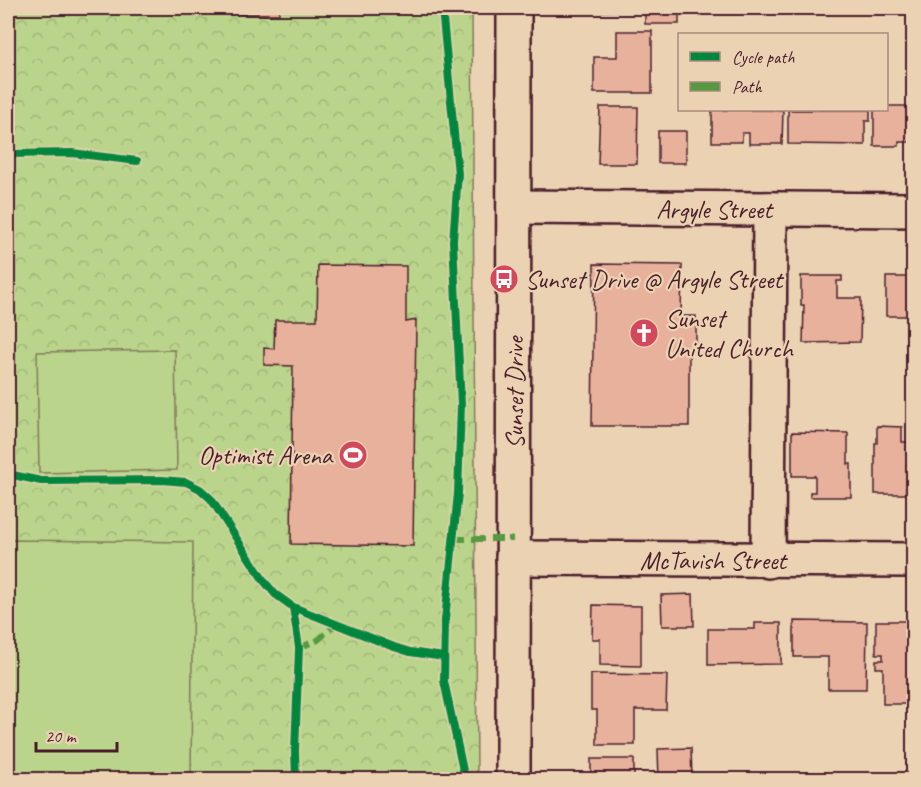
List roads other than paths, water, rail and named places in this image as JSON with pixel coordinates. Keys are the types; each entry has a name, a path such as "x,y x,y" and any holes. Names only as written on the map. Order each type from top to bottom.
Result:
{"street":[{"name":"Sunset Drive","path":"513,780 514,8"},
{"name":"Argyle Street","path":"514,207 914,210"},
{"path":"768,561 770,209"},
{"name":"McTavish Street","path":"513,558 914,560"}],"place":[{"name":"Sunset Drive @ Argyle Street","path":"504,279"},
{"name":"Sunset United Church","path":"644,333"},
{"name":"Optimist Arena","path":"353,455"}]}
